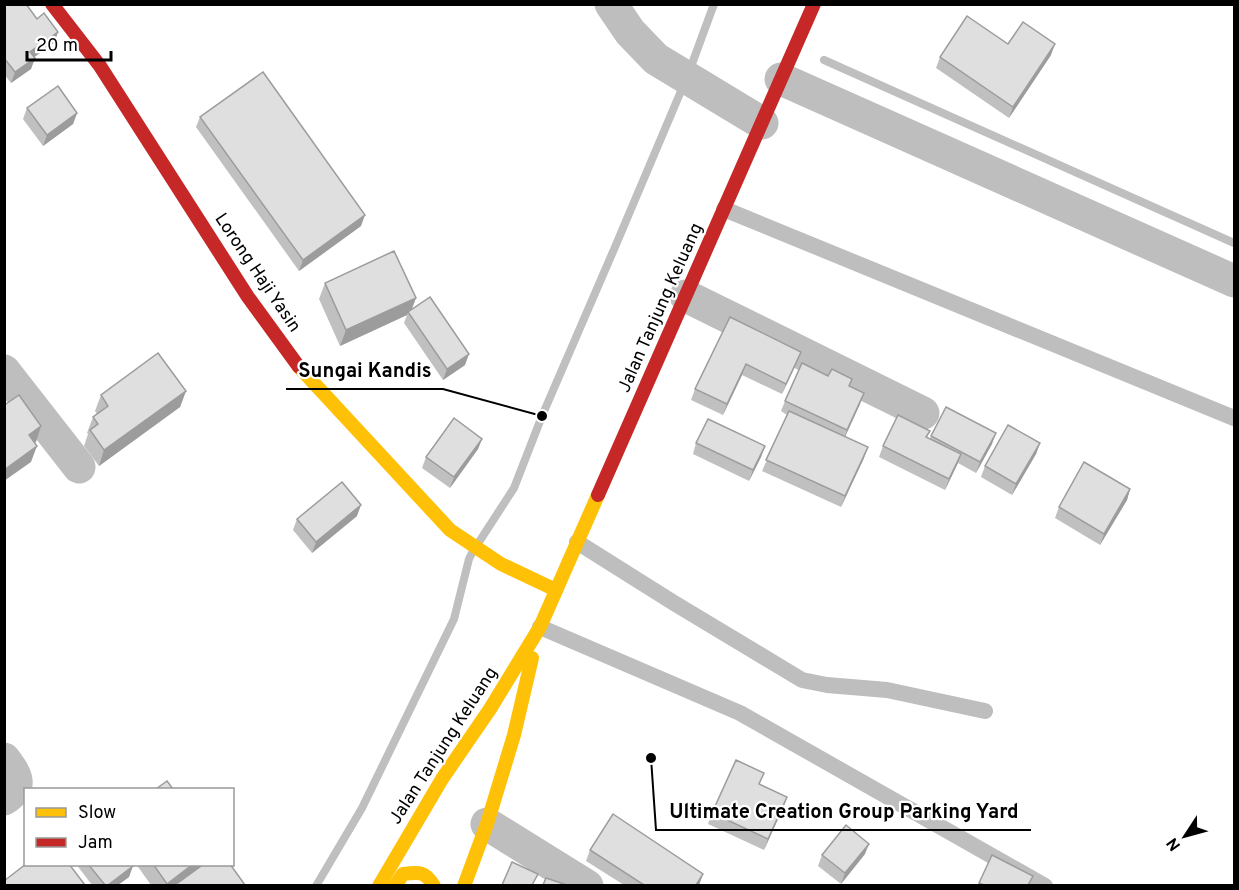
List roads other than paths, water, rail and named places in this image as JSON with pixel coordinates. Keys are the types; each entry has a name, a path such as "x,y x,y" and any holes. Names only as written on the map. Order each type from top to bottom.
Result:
{"main road":[{"name":"Lorong Haji Yasin","path":"52,4 100,66 248,297 304,374 450,530 501,564 556,590"},
{"name":"Jalan Tanjung Keluang","path":"379,885 442,778 490,709 540,627 814,4"},
{"name":"Jalan Tanjung Keluang","path":"464,885 514,735 540,627"},
{"path":"395,885 403,874 420,872 430,877 434,885"}],"street":[{"path":"611,4 630,32 656,59 762,123"},
{"path":"781,79 1234,281"},
{"path":"686,296 922,414"},
{"path":"4,371 79,467"},
{"path":"4,759 15,774 16,788 4,799"},
{"path":"486,824 587,885"}],"lane":[{"path":"724,209 1234,418"},
{"path":"577,542 802,680 827,685 887,690 985,711"},
{"path":"540,627 740,713 1045,885"}],"waterway":[{"path":"689,72 714,4"},
{"path":"824,60 1234,243"},
{"path":"479,542 514,488 542,416 684,84"},
{"path":"316,886 362,808 454,619 472,553"}],"place":[{"name":"Sungai Kandis","path":"542,416"},
{"name":"Ultimate Creation Group Parking Yard","path":"651,758"}]}
